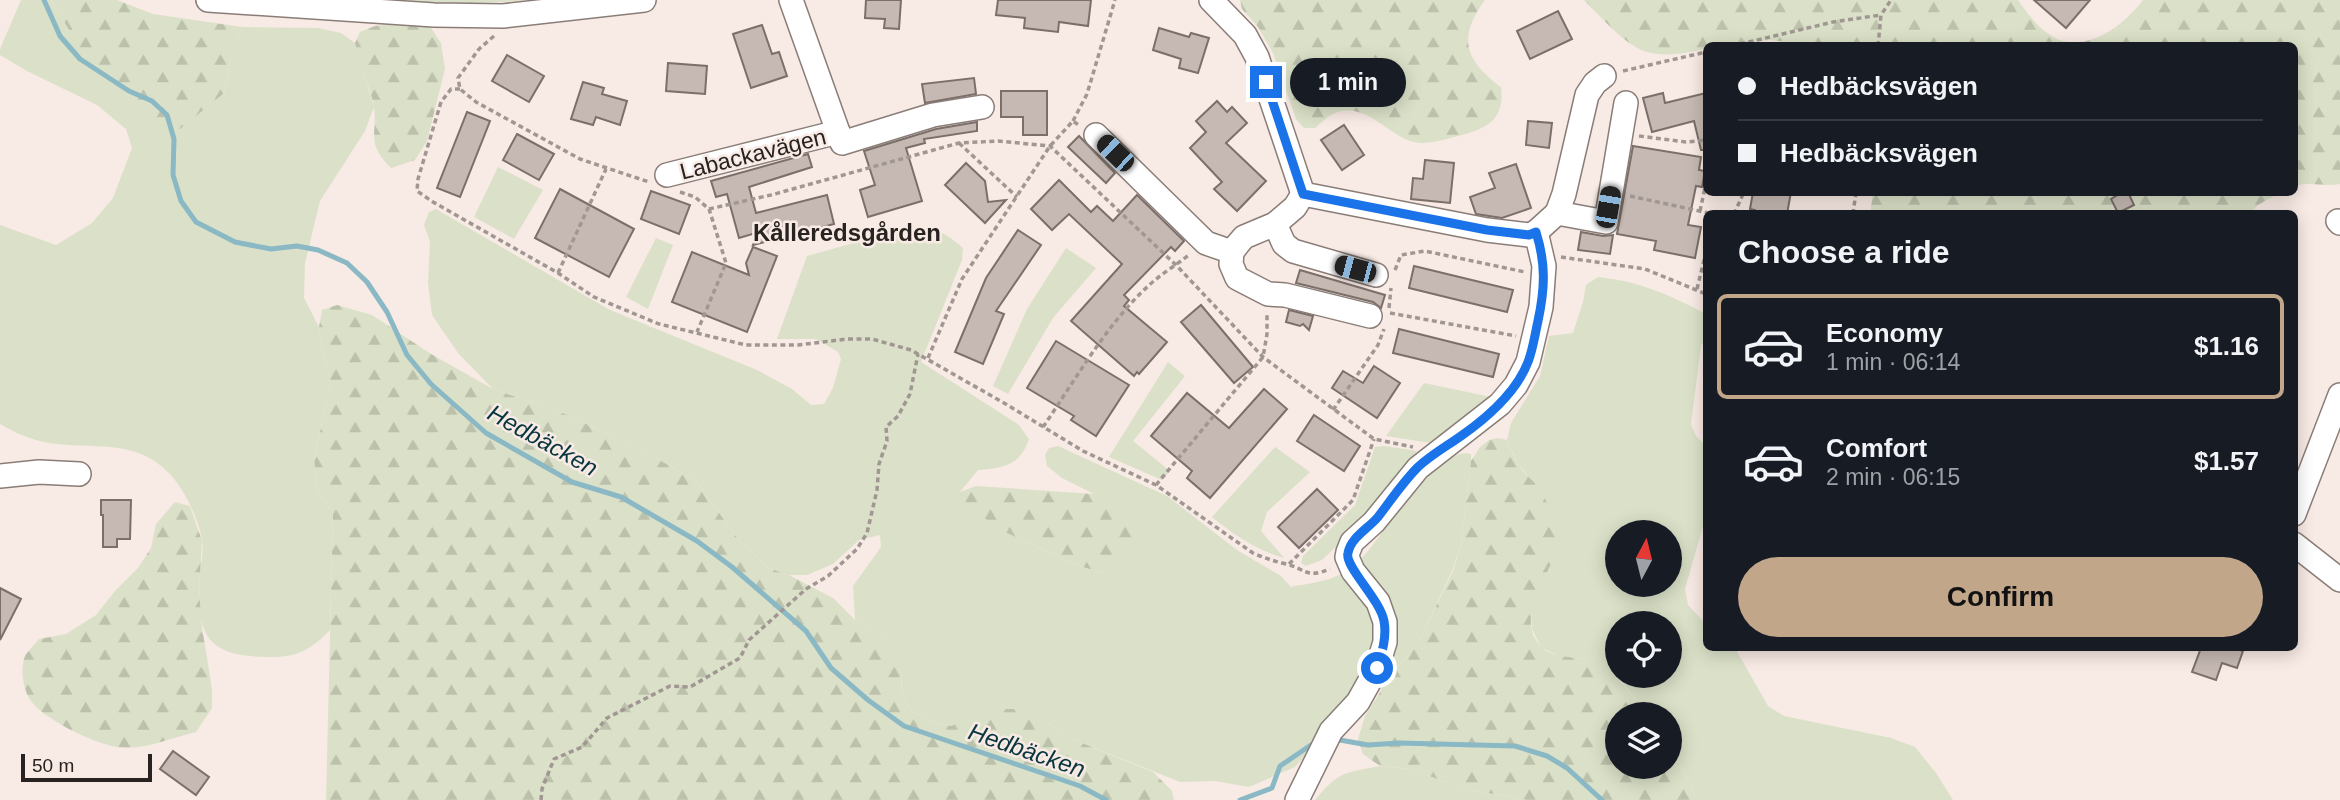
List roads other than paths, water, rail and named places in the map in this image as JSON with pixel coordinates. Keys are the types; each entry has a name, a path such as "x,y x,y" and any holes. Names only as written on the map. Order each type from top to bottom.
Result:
{"street":[{"path":"208,0 431,8 503,16 644,0"},
{"name":"Labackavägen","path":"791,0 840,137"},
{"path":"1211,0 1245,35 1257,57 1303,194"},
{"path":"1303,194 1487,230 1529,235 1557,213 1564,194 1587,95 1604,76"},
{"path":"1557,213 1606,222 1626,103"},
{"name":"Labackavägen","path":"662,180 933,115 982,107"},
{"path":"1096,135 1206,243 1232,252"},
{"path":"1303,194 1295,207 1275,224 1244,237 1232,252 1231,264 1237,278 1268,294 1379,314"},
{"path":"1275,224 1284,244 1293,251 1376,275"},
{"path":"1297,800 1331,731 1358,702 1377,668 1385,642 1385,622 1378,602 1348,561 1352,542 1374,522 1418,468 1464,434 1516,385 1528,362 1534,339 1544,265 1536,232"},
{"path":"2298,504 2340,395"},
{"path":"0,476 39,472 79,474"},
{"path":"2298,547 2340,580"}],"waterway":[{"name":"Hedbäcken","path":"44,0 60,36 80,59 129,91 152,101 167,115 174,139 173,175 181,201 196,222 235,242 271,249 297,246 318,250 347,263 367,282 387,312 407,355 431,384 486,433 572,482 621,497 697,541 732,567 806,631 831,668 904,726 1080,786 1106,800"},
{"name":"Hedbäcken","path":"1340,740 1368,745 1399,743 1515,746 1547,756 1567,768 1602,800"},
{"name":"Hedbäcken","path":"1240,800 1272,788 1280,766 1311,745"}],"district":[{"name":"Kålleredsgården","path":"847,232"}]}
